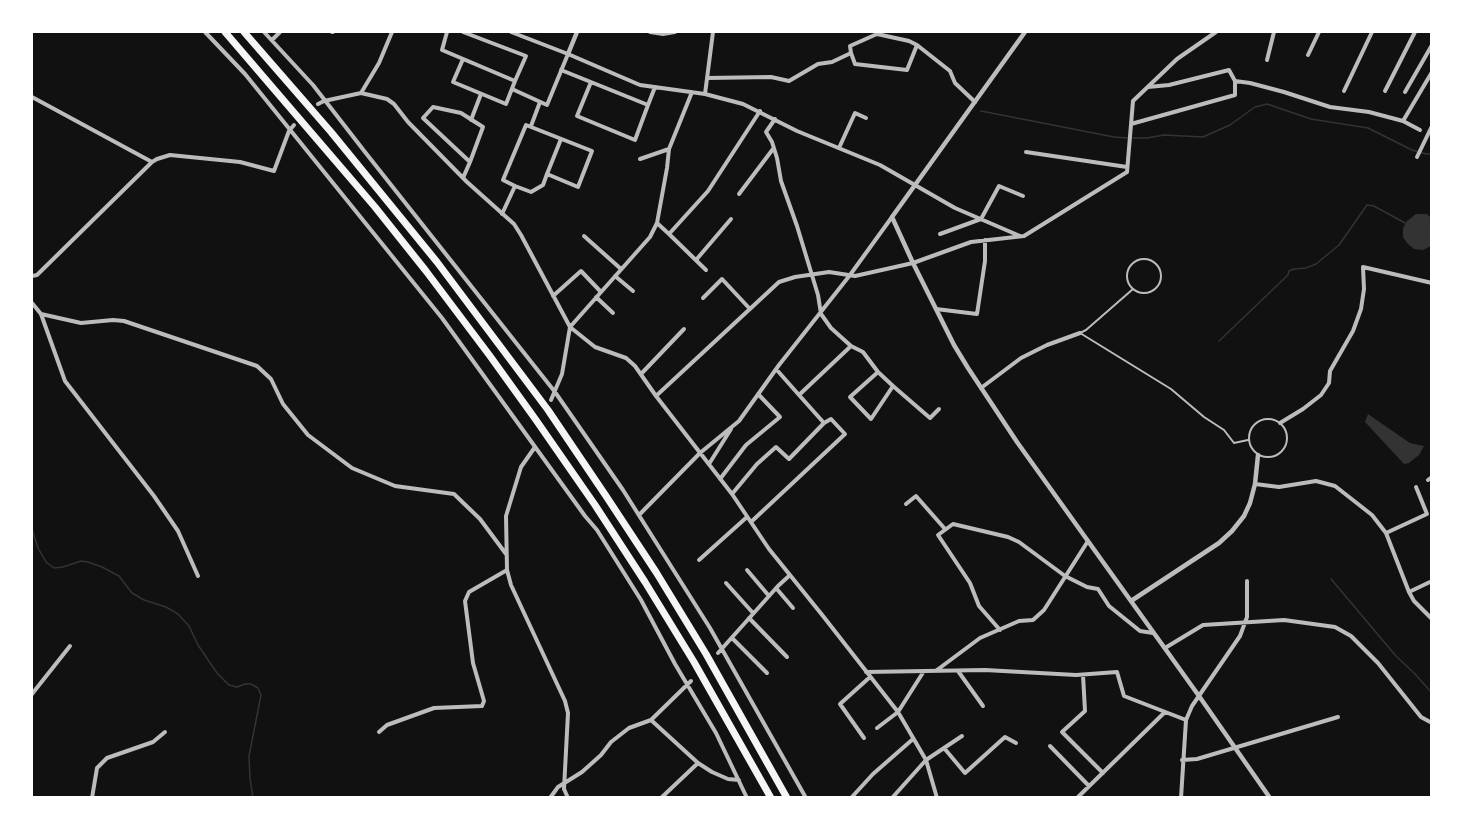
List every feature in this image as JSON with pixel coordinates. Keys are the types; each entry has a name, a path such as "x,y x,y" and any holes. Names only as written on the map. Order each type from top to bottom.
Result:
{"highway":[{"path":"225,32 375,207 455,309 536,420 645,582 694,662 771,798"},
{"path":"244,32 331,132 437,262 548,410 656,572 706,654 787,798"}],"street":[{"path":"205,32 244,74 441,318 597,530 689,683 747,798"},
{"path":"264,32 313,85 555,392 623,490 722,649 806,798"},
{"path":"272,40 280,32"},
{"path":"361,93 379,63 392,32"},
{"path":"447,32 442,50 515,81"},
{"path":"463,32 526,56 506,104 453,82 463,59"},
{"path":"511,32 640,85 705,94 743,104 880,165 955,208 1021,236"},
{"path":"512,89 547,105 577,32"},
{"path":"650,32 663,34 675,32"},
{"path":"705,94 713,32"},
{"path":"639,515 700,453 739,420 850,275 1025,32"},
{"path":"656,396 779,282 829,272 855,276 913,263 971,242 1024,236 1127,172 1133,101 1176,59 1216,32"},
{"path":"1267,60 1274,32"},
{"path":"1308,55 1318,32"},
{"path":"1344,91 1372,32"},
{"path":"1385,91 1415,32"},
{"path":"917,45 907,70 855,64 850,46 877,34 909,41 917,45 950,71 955,83 975,102"},
{"path":"1405,92 1431,45"},
{"path":"707,78 771,77 789,81 818,64 832,62 851,53"},
{"path":"561,70 648,105"},
{"path":"1131,124 1235,95 1235,81 1229,70 1147,88"},
{"path":"1403,121 1431,72"},
{"path":"1235,81 1250,83 1330,106 1369,112 1403,121 1420,130"},
{"path":"591,82 577,116 635,140 655,87"},
{"path":"551,400 562,374 570,327 650,237 657,223 669,149 692,92"},
{"path":"318,104 361,93 377,96 394,104 408,122 514,224 570,327 595,347 626,358 635,366 732,494 769,549 898,712 926,760 937,798"},
{"path":"471,120 481,94"},
{"path":"32,97 152,162"},
{"path":"531,126 540,102"},
{"path":"464,178 470,162 483,127 461,113 433,107 423,118 470,162"},
{"path":"669,234 708,191 760,111"},
{"path":"839,148 855,113 866,118"},
{"path":"775,119 766,132 774,148 781,182 818,295 820,314 831,328 851,346 862,352 878,372 930,418 939,408"},
{"path":"547,174 578,187 592,151 526,124 503,180 531,192 543,184 547,174 561,139"},
{"path":"32,276 38,275 152,162 170,155 240,162 274,171 289,131 294,125"},
{"path":"1417,157 1431,126"},
{"path":"739,194 774,148"},
{"path":"640,159 669,149"},
{"path":"1026,152 1127,167"},
{"path":"502,214 515,186"},
{"path":"940,234 981,219 999,186 1023,196"},
{"path":"892,217 954,345 981,388 1270,798"},
{"path":"696,260 731,219"},
{"path":"657,223 705,270"},
{"path":"584,236 621,269"},
{"path":"936,309 977,314 986,240"},
{"path":"1280,423 1304,409 1321,395 1329,383 1330,371 1353,331 1361,309 1364,289 1363,267 1431,283"},
{"path":"553,296 580,271 601,292"},
{"path":"615,276 633,291"},
{"path":"704,298 722,279 750,309"},
{"path":"596,297 613,313"},
{"path":"32,303 41,314 65,381 154,496 178,531 198,576"},
{"path":"41,314 81,323 124,321 257,366 271,379 283,404 308,435 352,468 394,486 454,494 480,519 506,554"},
{"path":"640,374 684,329"},
{"path":"981,388 1022,358 1047,345 1080,333"},
{"path":"799,394 851,346"},
{"path":"776,369 824,423"},
{"path":"878,372 850,397 870,420 893,386"},
{"path":"720,479 746,445 780,417 758,394"},
{"path":"519,423 525,419"},
{"path":"732,494 757,464 776,447 789,459 824,423 831,419 845,434 751,522"},
{"path":"709,464 733,425"},
{"path":"535,447 521,467 506,516 507,570 565,701 568,713 564,789 568,798"},
{"path":"1131,602 1219,543 1233,531 1248,509 1256,484 1258,455"},
{"path":"1256,484 1279,487 1316,481 1335,486 1372,515 1386,533 1409,592 1414,601 1431,619"},
{"path":"1386,533 1427,514 1416,487"},
{"path":"906,504 916,496 945,530"},
{"path":"699,560 747,517"},
{"path":"1000,630 979,606 970,583 938,535 953,524 1008,537 1019,542 1065,576 1087,587 1098,589 1109,606 1140,631 1155,634"},
{"path":"937,670 980,638 1019,621 1033,620 1044,610 1088,542"},
{"path":"379,732 387,725 434,708 482,706 484,700 473,663 465,601 469,592 507,570"},
{"path":"747,570 769,596"},
{"path":"718,653 790,575"},
{"path":"1180,798 1186,720 1192,706 1240,636 1247,617 1247,581"},
{"path":"1409,592 1431,581"},
{"path":"726,583 753,613"},
{"path":"776,588 793,608"},
{"path":"749,618 787,657"},
{"path":"1165,648 1203,625 1284,620 1335,627 1351,636 1378,663 1421,717 1431,723"},
{"path":"732,638 767,673"},
{"path":"32,694 70,646"},
{"path":"866,672 925,670 1083,674 1117,672 1124,696 1186,720"},
{"path":"877,729 898,712 925,670"},
{"path":"958,670 983,706"},
{"path":"1083,674 1085,711 1062,732 1103,773"},
{"path":"864,738 840,704 870,677"},
{"path":"550,798 558,786 582,772 601,755 611,742 629,728 651,720 689,683"},
{"path":"1077,798 1165,712"},
{"path":"1182,759 1197,759 1338,717"},
{"path":"651,720 698,763 728,779 739,780"},
{"path":"92,798 97,768 107,758 153,742 165,732"},
{"path":"892,798 926,760 962,736"},
{"path":"944,748 965,773 1005,737 1016,743"},
{"path":"851,798 873,774 913,739"},
{"path":"1050,746 1089,786"},
{"path":"661,798 698,763"}],"lane":[{"path":"1142,259 1155,263 1161,273 1157,287 1146,293 1133,289 1128,284 1127,277 1130,266 1142,259"},
{"path":"1080,333 1133,289"},
{"path":"1080,333 1171,389 1198,413 1224,430 1234,443 1248,440"},
{"path":"1268,419 1280,423 1287,436 1284,448 1279,454 1265,457 1252,450 1248,440 1251,428 1258,422 1268,419"}],"shaded area":[{"path":"1416,214 1427,214 1431,218 1431,246 1423,250 1414,249 1403,237 1403,228 1407,221"},
{"path":"1368,414 1410,443 1424,446 1419,455 1404,464 1365,422"}],"waterway":[{"path":"1133,138 1164,135 1203,137 1230,125 1255,107 1267,104 1311,119 1368,128 1412,150 1432,154"},
{"path":"981,111 1128,138"},
{"path":"1219,341 1288,275 1289,271 1316,264 1339,245 1367,205 1374,206 1405,223"},
{"path":"32,529 38,548 46,562 54,568 81,561 102,567 119,576 132,593 178,614 189,626 198,645 217,673 229,685 237,687 251,684 258,688 261,695 249,756 253,798"},
{"path":"1331,579 1396,656 1432,693"}]}
